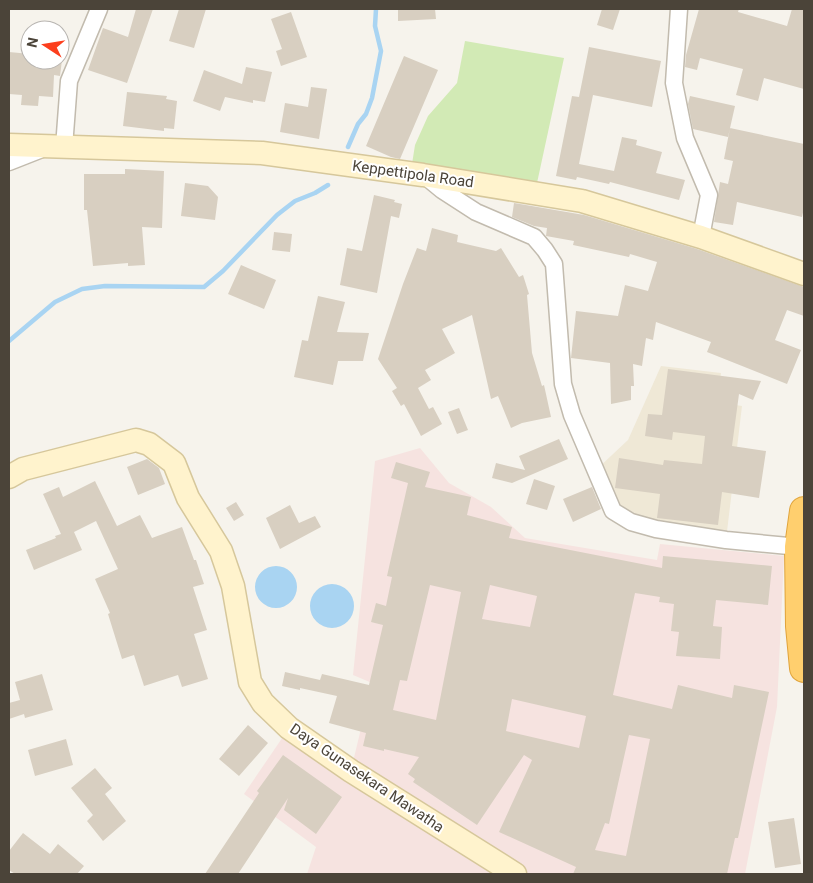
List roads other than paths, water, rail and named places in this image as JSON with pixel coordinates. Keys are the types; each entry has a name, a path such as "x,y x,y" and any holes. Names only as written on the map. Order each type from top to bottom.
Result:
{"highway":[{"path":"804,511 799,547 804,668"}],"main road":[{"name":"Keppettipola Road","path":"9,146 262,153 423,174 582,200 702,237 804,274"},
{"name":"Daya Gunasekara Mawatha","path":"9,477 23,469 136,440 149,444 174,463 188,498 221,550 233,586 250,682 263,703 289,728 351,771 515,874"}],"street":[{"path":"9,162 55,147 69,80 99,9"},
{"path":"679,9 674,83 685,138 709,195 702,237"},
{"path":"423,174 442,190 476,212 534,238 546,250 554,264 564,384 572,415 613,511 631,522 656,529 726,540 799,547"}],"water":[{"path":"276,566 291,572 297,587 291,602 276,608 261,602 255,587 261,572"},
{"path":"332,584 344,588 350,594 354,606 350,618 344,624 332,628 320,624 314,618 310,606 314,594 320,588"}],"waterway":[{"path":"348,147 358,124 366,114 372,98 381,51 375,26 376,9"},
{"path":"9,341 55,302 82,289 105,286 204,287 223,271 277,215 295,201 315,193 328,185"}]}
